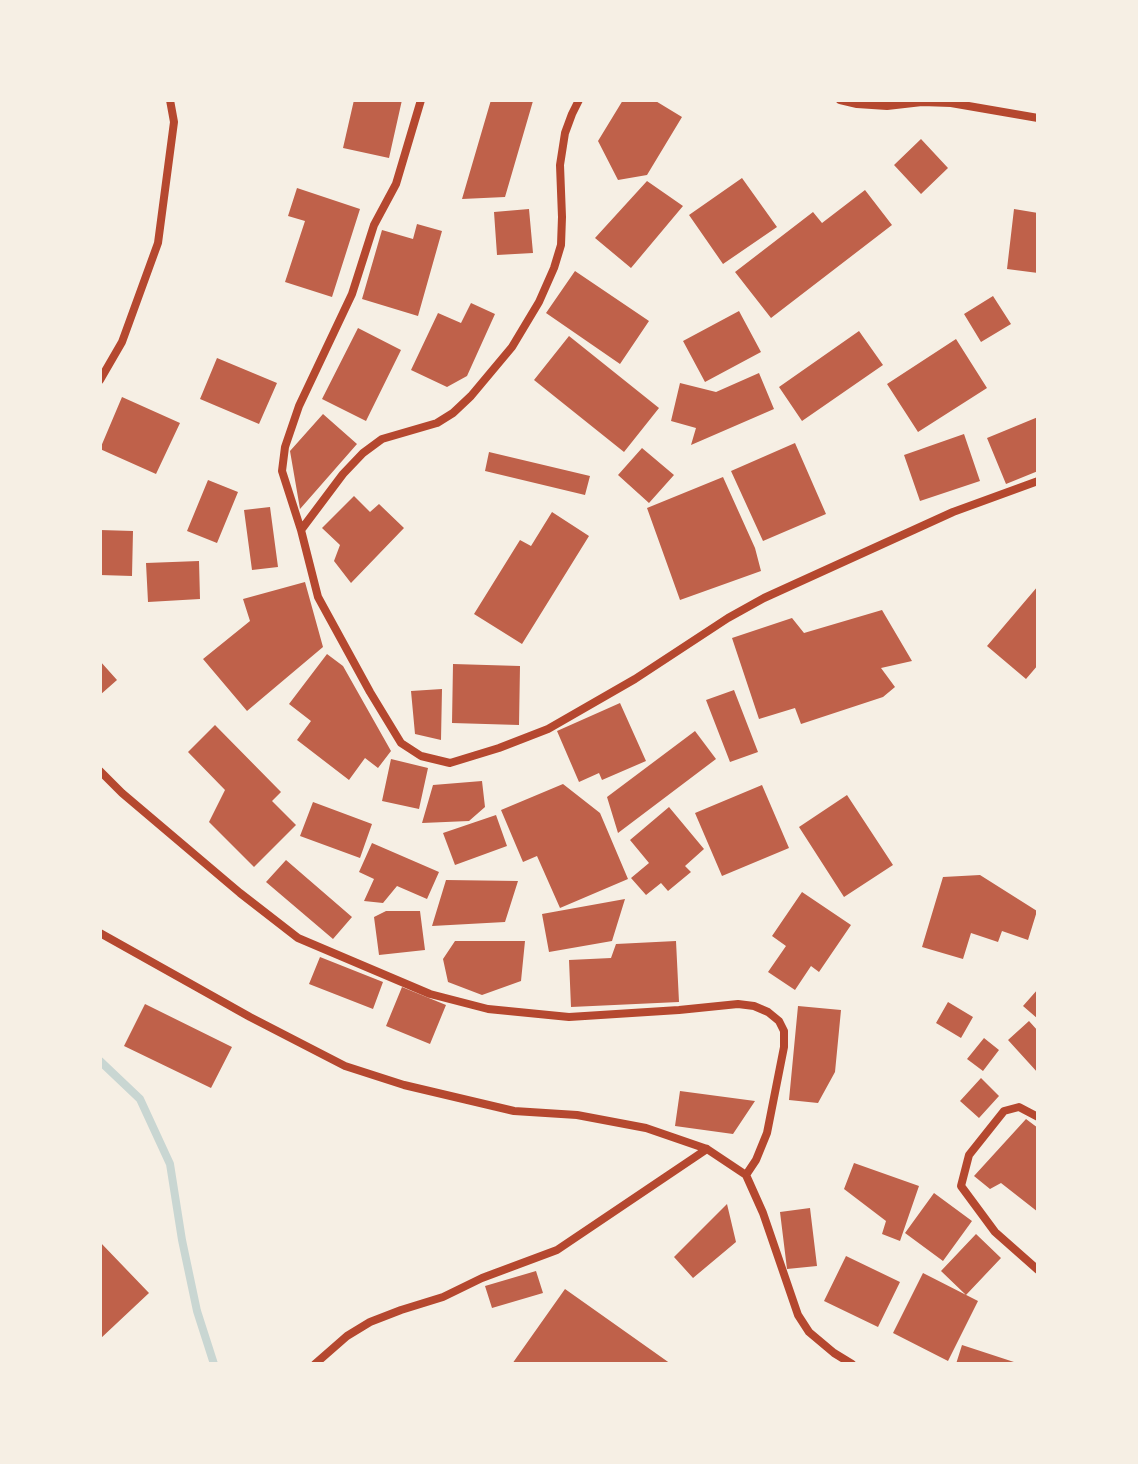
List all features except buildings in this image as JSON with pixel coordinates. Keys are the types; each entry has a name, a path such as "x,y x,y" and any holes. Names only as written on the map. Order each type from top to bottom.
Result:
{"street":[{"path":"100,380 122,342 158,243 174,122 170,100"},
{"path":"421,100 396,184 374,225 352,294 299,406 285,447 282,471 318,597 388,723 401,743 421,756 450,763 548,729 764,598 953,512 1038,481"},
{"path":"301,530 343,474 363,453 382,439 437,423 453,413 512,347 539,302 561,245 560,165 565,133 579,100"},
{"path":"840,100 887,106 951,103 1038,118"},
{"path":"100,771 193,853 298,938 430,994 488,1009 569,1017 738,1004 768,1012 779,1021 784,1031 784,1047 767,1133 746,1175"},
{"path":"100,933 345,1066 404,1085 514,1111 577,1115 646,1128 707,1149 746,1175 763,1213 798,1315 809,1332 852,1364"},
{"path":"1038,1117 1019,1107 1004,1111 969,1155 961,1186 995,1232 1038,1270"},
{"path":"315,1364 347,1336 370,1322 443,1297 482,1278 557,1250 707,1149"}],"waterway":[{"path":"100,1061 140,1099 170,1164 197,1311 214,1364"}]}
